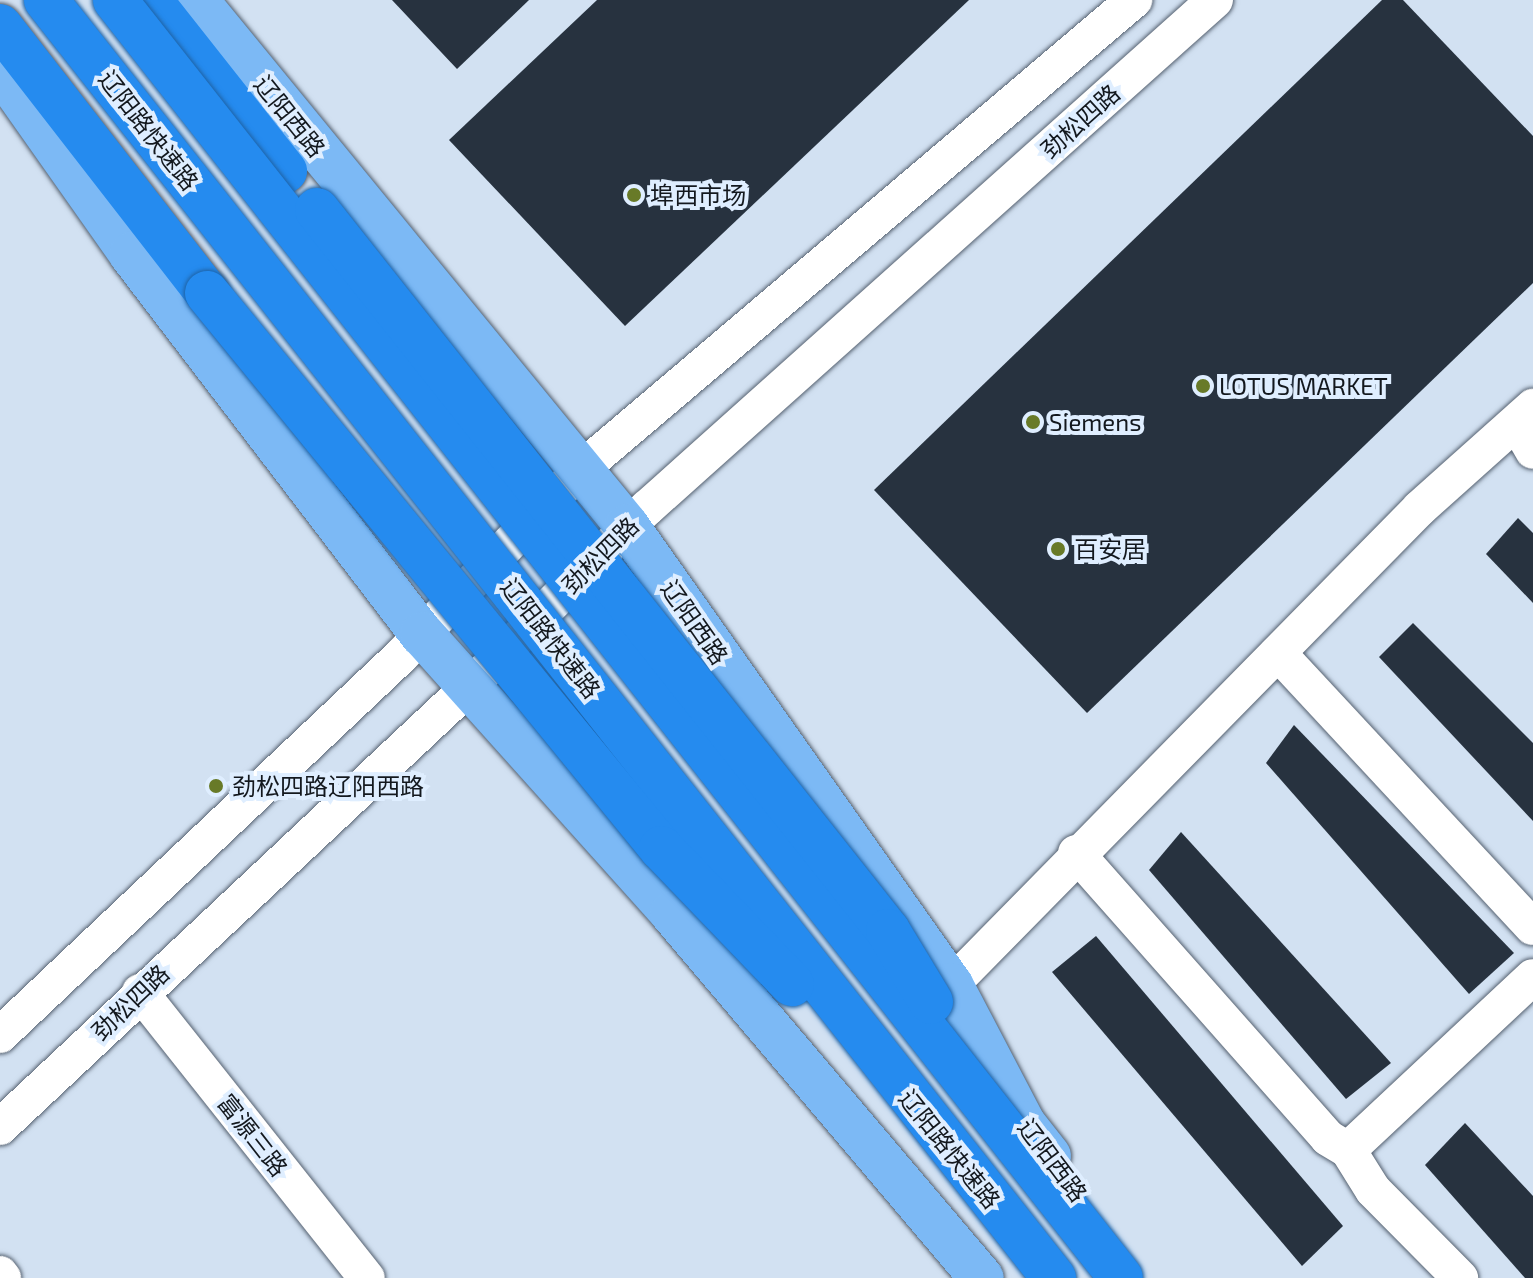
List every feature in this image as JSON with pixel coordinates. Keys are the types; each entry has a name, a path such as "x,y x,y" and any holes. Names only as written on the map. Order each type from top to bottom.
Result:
{"highway":[{"name":"辽阳路快速路","path":"46,0 842,1006 929,1127 1054,1278"},
{"name":"辽阳路快速路","path":"115,0 882,978 1004,1124 1121,1278"},
{"path":"150,0 888,931 1004,1124"},
{"path":"0,26 207,293 661,848 929,1127"}],"main road":[{"name":"辽阳西路","path":"196,0 627,526 951,985 1023,1123 1144,1278"},
{"path":"0,68 131,254 422,634 982,1278"}],"street":[{"path":"0,1035 422,634 580,470 1134,0"},
{"name":"劲松四路","path":"0,1127 140,992 470,686 627,526 1215,0"},
{"path":"951,985 1076,853 1420,508 1528,427"},
{"path":"1278,653 1533,927"},
{"path":"1076,853 1328,1138 1348,1150 1373,1190 1460,1278"},
{"path":"1348,1150 1533,977"},
{"name":"富源三路","path":"140,992 367,1278"}],"building":[{"path":"392,0 529,0 457,69"},
{"name":"埠西市场","path":"597,0 969,0 625,326 449,140"},
{"name":"LOTUS MARKET","path":"1382,0 1403,0 1533,136 1533,283 1087,713 874,490"},
{"path":"1518,518 1533,533 1533,603 1486,554"},
{"path":"1413,623 1533,743 1533,821 1379,657"},
{"path":"1294,725 1514,953 1469,994 1266,763"},
{"path":"1181,832 1391,1063 1346,1099 1149,870"},
{"path":"1096,936 1343,1226 1302,1266 1052,972"},
{"path":"1465,1123 1533,1196 1533,1278 1525,1278 1425,1165"}],"place":[{"name":"埠西市场","path":"634,195"},
{"name":"LOTUS MARKET","path":"1203,386"},
{"name":"Siemens","path":"1033,422"},
{"name":"百安居","path":"1058,549"},
{"name":"劲松四路辽阳西路","path":"216,786"}]}
